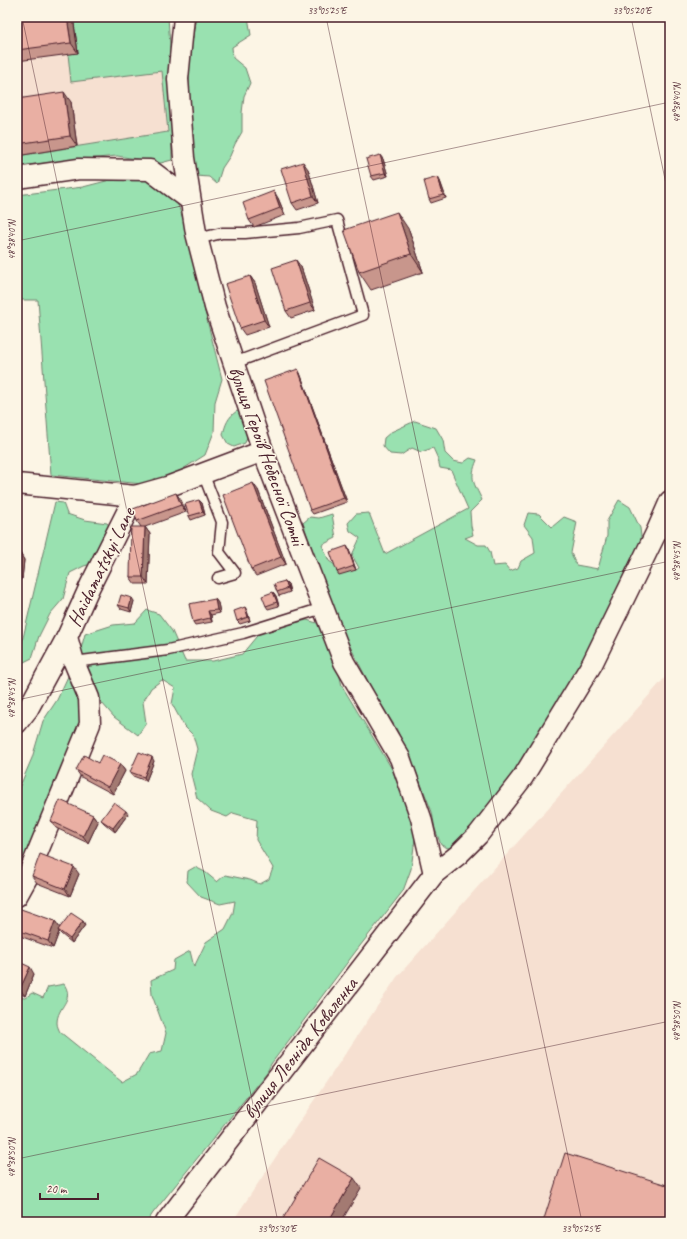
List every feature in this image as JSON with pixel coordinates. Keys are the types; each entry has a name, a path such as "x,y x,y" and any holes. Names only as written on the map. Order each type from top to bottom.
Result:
{"street":[{"name":"вулиця Героїв Небесної Сотні","path":"184,17 178,79 184,158 197,239 215,307 263,451 344,662 400,758 420,818 434,874"},
{"path":"17,178 79,169 150,170 190,200"},
{"path":"17,484 135,496 167,487 263,451"},
{"name":"Haidamatskyi Lane","path":"17,724 28,709 67,637 90,586 135,496"},
{"name":"вулиця Леоніда Коваленка","path":"166,1222 434,874 458,855 478,835 523,777 592,664 663,531 670,501"},
{"name":"Haidamatskyi Lane","path":"17,896 27,878 90,724 89,698 74,662 67,637"}],"lane":[{"path":"197,239 222,233 245,233 299,228 337,220 363,315 234,363"},
{"path":"203,473 222,522 219,552 235,573 218,578"},
{"path":"74,662 175,648 243,633 323,608"}],"shaded area":[{"path":"17,17 157,17 168,132 17,156"},
{"path":"670,672 670,1222 232,1222 397,977"}],"green space":[{"path":"73,17 168,17 171,60 172,160 153,165 144,160 117,156 17,166 17,156 168,132 162,71 71,82 68,54 78,53"},
{"path":"196,17 248,17 251,35 232,47 233,58 245,68 250,83 244,96 242,132 222,168 217,184 209,177 196,176 188,113 190,55"},
{"path":"153,179 175,197 185,224 222,379 215,402 214,432 205,455 175,474 143,484 51,475 38,300 17,300 17,195 83,187 110,180"},
{"path":"237,411 245,417 249,431 245,443 234,447 228,444 223,435 227,422"},
{"path":"415,421 436,428 443,440 445,453 453,461 463,463 470,458 477,460 473,477 482,500 470,512 473,535 465,538 478,545 486,545 490,552 493,566 505,565 510,571 518,568 521,561 535,553 533,537 524,525 528,513 539,514 552,527 564,517 577,522 571,553 576,565 598,569 607,536 607,521 619,500 630,507 640,528 642,545 638,559 539,743 461,846 448,848 441,845 435,829 432,812 415,769 396,728 374,693 337,621 303,523 310,517 319,518 332,514 336,538 322,545 329,561 335,565 356,570 359,568 352,555 360,538 350,531 348,523 356,514 369,513 385,554 468,509 451,470 440,468 433,448 421,452 412,448 401,455 390,454 383,446 384,438 391,432"},
{"path":"55,502 63,503 67,514 85,520 107,523 113,530 95,563 84,566 70,573 63,599 50,614 39,636 32,658 24,662 18,659"},
{"path":"147,610 159,614 172,631 185,661 213,661 242,654 261,631 307,620 320,624 339,673 342,686 392,769 416,831 411,869 403,891 271,1064 267,1072 147,1222 17,1222 17,997 25,998 32,993 43,998 48,987 64,984 68,995 58,1017 57,1024 60,1032 122,1082 137,1074 149,1054 162,1051 166,1033 152,995 151,980 173,970 174,960 190,951 194,967 206,942 225,929 233,913 235,901 220,904 201,897 187,882 188,871 195,867 205,872 217,882 225,875 250,880 260,884 269,879 273,868 256,840 257,820 233,813 227,817 211,811 197,798 191,774 197,749 193,735 184,726 172,704 175,688 162,680 151,688 143,702 146,723 138,735 114,717 90,689 79,656 85,634 113,625 135,623"},
{"path":"70,672 81,692 83,721 17,883 17,793 32,758 43,721 57,700"}],"building":[{"path":"17,17 67,17 71,43 17,50"},
{"path":"64,92 70,136 17,144 17,99"},
{"path":"380,155 385,173 371,176 366,159"},
{"path":"303,162 313,196 292,203 281,169"},
{"path":"438,177 443,195 429,199 424,181"},
{"path":"274,191 280,208 249,220 243,203"},
{"path":"397,212 411,254 359,272 344,230"},
{"path":"296,260 310,303 286,311 272,268"},
{"path":"250,276 264,320 240,328 225,284"},
{"path":"298,369 344,498 310,510 264,381"},
{"path":"253,483 281,557 251,569 223,495"},
{"path":"176,493 181,505 137,521 133,509"},
{"path":"199,500 203,512 189,516 185,504"},
{"path":"131,527 145,527 143,577 130,577"},
{"path":"347,546 354,566 337,572 330,552"},
{"path":"17,553 20,553 17,572"},
{"path":"285,581 288,588 277,592 274,584"},
{"path":"273,592 277,602 266,606 262,596"},
{"path":"121,595 132,598 129,608 118,605"},
{"path":"215,599 217,610 208,611 210,618 193,622 189,604"},
{"path":"245,607 248,617 237,621 234,611"},
{"path":"139,752 152,757 144,777 130,772"},
{"path":"84,755 98,763 102,755 120,764 108,787 76,770"},
{"path":"60,800 93,815 83,836 51,821"},
{"path":"114,802 126,811 113,828 101,820"},
{"path":"40,854 74,867 65,889 32,876"},
{"path":"18,908 55,921 48,941 17,930"},
{"path":"71,913 83,921 70,939 58,930"},
{"path":"17,961 30,967 20,989 17,987"},
{"path":"565,1153 670,1186 670,1222 543,1222"},
{"path":"319,1158 354,1178 328,1222 281,1222"}]}
